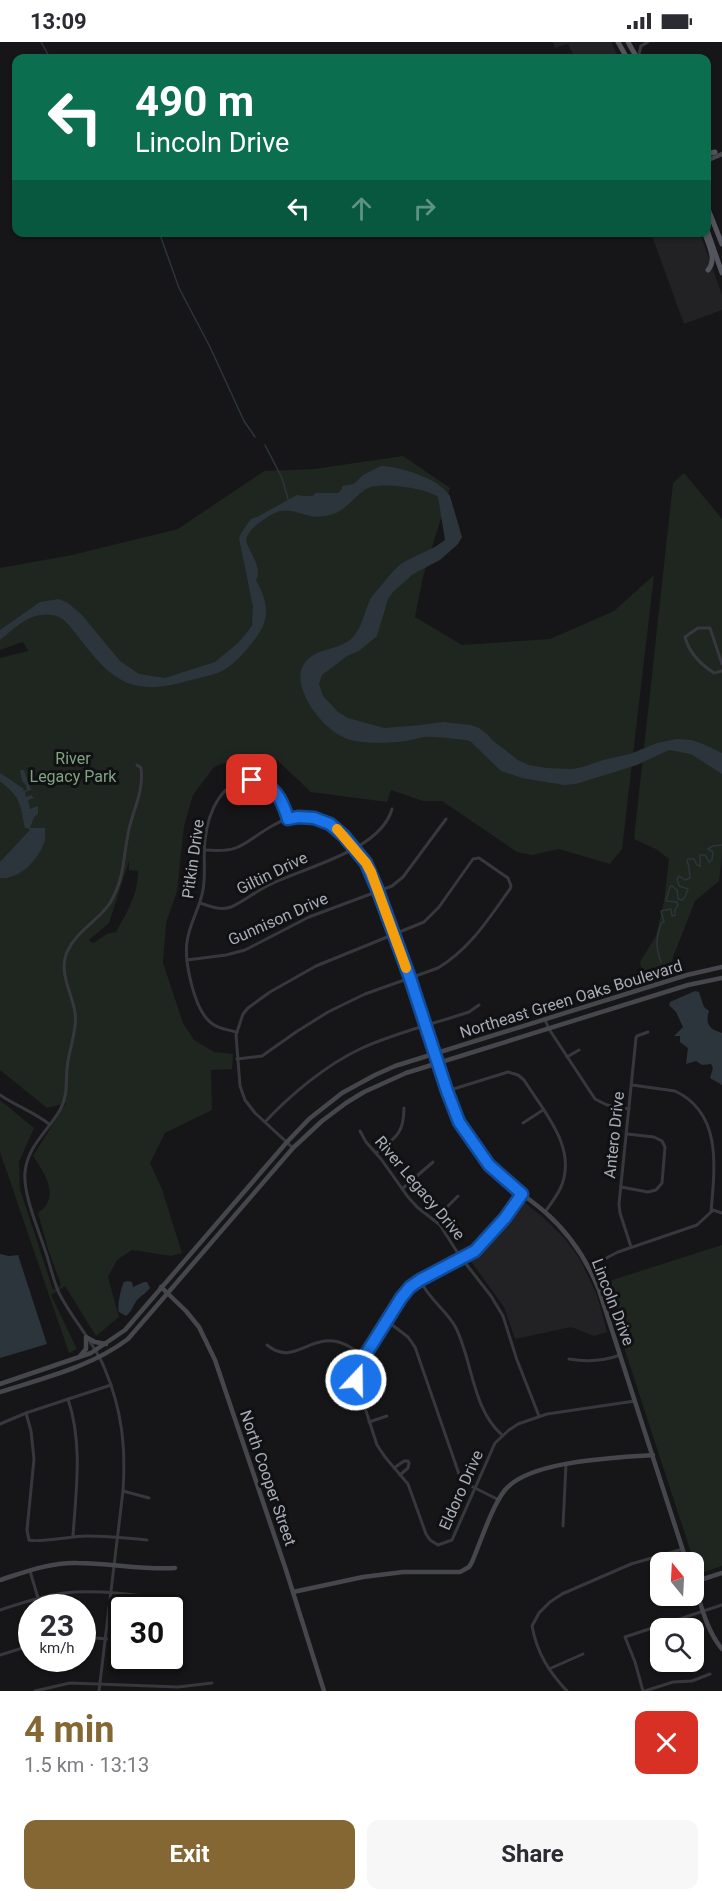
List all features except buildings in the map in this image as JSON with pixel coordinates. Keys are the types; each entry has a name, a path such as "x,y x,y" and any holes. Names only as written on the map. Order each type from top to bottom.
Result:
{"main road":[{"path":"711,153 722,149"},
{"path":"711,216 722,244"},
{"path":"706,237 713,259 711,268 708,270"},
{"path":"709,237 722,270"},
{"name":"Northeast Green Oaks Boulevard","path":"0,1384 79,1358 95,1351 125,1330 287,1142 323,1107 360,1083 395,1066 687,975 722,968"},
{"name":"Northeast Green Oaks Boulevard","path":"0,1392 79,1367 99,1358 128,1339 293,1148 346,1102 389,1080 437,1064 688,985 722,978"},
{"name":"Lincoln Drive","path":"435,1054 459,1122 480,1154 500,1177 545,1212 569,1236 590,1267 684,1552"},
{"path":"208,1234 215,1240"},
{"name":"North Cooper Street","path":"161,1287 199,1327 216,1360 324,1691"},
{"path":"79,1358 86,1349 86,1337 106,1344"},
{"path":"293,1592 393,1573 460,1572 469,1567 472,1562 499,1500 506,1489 519,1479 534,1472 566,1464 653,1455"},
{"path":"0,1580 58,1564 175,1568"},
{"path":"704,1578 722,1573"},
{"path":"701,1606 711,1633 722,1649"}],"street":[{"path":"629,43 641,46 648,42"},
{"path":"639,54 641,46"},
{"path":"722,664 710,628 698,628 685,637 688,650 709,670 714,673 722,671"},
{"path":"99,1691 123,1491 124,1441 111,1385 99,1358 58,1292 27,1193 25,1173 27,1158 33,1145 60,1110 65,1099 67,1063 76,1013 65,977 64,964 68,951 79,935 109,905 120,880 129,830 143,780 141,768 137,765"},
{"name":"Pitkin Drive","path":"237,1032 207,1020 198,1001 187,960 187,940 200,903 208,822 215,802 224,791 240,782 258,781 272,788 281,798 288,819"},
{"name":"Giltin Drive","path":"200,903 216,909 231,907 267,886 354,848 384,826 392,809"},
{"name":"Lincoln Drive","path":"205,850 236,849 272,826 288,819 304,817 325,821 335,827 366,863 410,978 435,1054"},
{"name":"Gunnison Drive","path":"187,960 245,950 309,917 392,886 403,877 446,819"},
{"path":"237,1059 262,1056 328,1011 365,994 438,968 457,956 481,929 510,889 510,881 479,858 473,859 433,915 418,925 316,966 270,992 248,1008 240,1019 237,1032 237,1059 240,1086 245,1100 255,1113 293,1148"},
{"path":"265,1122 288,1100 338,1061 379,1041 469,1012 479,1005"},
{"path":"545,1020 595,1099 607,1105 629,1109"},
{"name":"Antero Drive","path":"631,1247 620,1213 621,1187 636,1038 648,1032"},
{"path":"567,1057 579,1050"},
{"path":"447,1091 500,1073 512,1072 524,1080 558,1133 566,1157 566,1169 560,1190 545,1212"},
{"path":"632,1085 681,1093 697,1105 709,1121 717,1146 711,1212"},
{"path":"0,1095 28,1109 50,1124"},
{"path":"376,1153 393,1140 400,1131 404,1124 404,1108"},
{"path":"523,1123 543,1110"},
{"name":"River Legacy Drive","path":"360,1131 366,1142 417,1207 440,1226 491,1296 502,1316 539,1416"},
{"path":"621,1187 648,1192 656,1190 662,1183 665,1147 662,1141 654,1137 627,1134"},
{"path":"402,1189 433,1162"},
{"path":"394,1468 408,1461 408,1468 400,1475 394,1468 379,1448 356,1380 356,1371 401,1298 420,1280 475,1251 487,1240 522,1194"},
{"path":"434,1220 458,1196"},
{"path":"590,1267 631,1247 697,1225 713,1210 722,1213"},
{"path":"420,1280 428,1295 457,1329 481,1404 490,1424 502,1436"},
{"path":"387,1321 408,1337 415,1347 457,1470 463,1480 499,1500"},
{"path":"267,1345 278,1352 288,1353 326,1341 336,1342 348,1345 364,1357"},
{"path":"570,1359 600,1360 620,1355"},
{"path":"0,1424 111,1385"},
{"path":"68,1400 75,1424 78,1456 73,1536"},
{"name":"Eldoro Drive","path":"400,1475 409,1487 426,1534 430,1540 440,1545 452,1540 495,1443 518,1424 539,1416 635,1401"},
{"path":"26,1413 31,1431 34,1459 28,1538 34,1541 73,1536 147,1540"},
{"path":"369,1422 387,1416"},
{"path":"563,1526 566,1464"},
{"path":"123,1491 149,1498"},
{"path":"567,1691 549,1669 536,1645 532,1626 539,1613 562,1594 631,1564 683,1549"},
{"path":"30,1570 37,1594"},
{"path":"60,1594 88,1592 121,1594"},
{"path":"0,1610 18,1604"},
{"path":"684,1618 722,1605"},
{"path":"650,1629 625,1637 644,1691 673,1682 692,1681 710,1674"},
{"path":"96,1638 108,1638"},
{"path":"0,1655 18,1649"},
{"path":"549,1669 583,1654"},
{"path":"35,1691 70,1683 145,1689 194,1689 212,1683"}],"shaded area":[{"path":"553,42 611,42 617,54 573,54 568,44 555,48"},
{"path":"652,237 701,237 722,295 722,310 684,324"},
{"path":"381,466 419,475 444,490 450,496 462,537 458,544 440,560 413,574 393,592 388,599 377,636 359,651 347,656 322,675 319,684 323,696 338,712 348,718 384,728 443,722 471,725 479,728 518,760 546,768 583,767 630,754 657,743 677,739 691,740 722,753 722,774 691,754 669,750 637,765 576,784 564,785 522,778 501,771 470,741 424,737 399,742 365,742 349,740 327,726 313,709 303,690 300,677 304,664 314,655 340,646 351,639 356,634 374,594 394,571 401,564 445,540 438,497 413,488 372,487 333,514 317,517 280,511 255,527 249,533 246,541 257,566 256,580 265,603 266,617 260,632 248,648 231,665 218,673 167,686 135,685 111,673 66,622 52,615 44,614 30,618 0,640 0,630 40,602 59,599 68,603 82,615 120,661 139,674 165,678 215,662 238,643 252,626 253,607 239,538 251,519 297,495 338,493 342,486 354,484 363,475"},
{"path":"20,770 24,770 31,790 25,792 26,797 31,795 34,798 28,800 30,809 38,806 38,814 34,817 30,828 45,828 45,840 37,856 27,868 14,876 0,878 0,862 30,830 25,828 20,804 16,797 0,781 0,773 24,789 23,791 27,790"},
{"path":"695,991 699,992 704,1007 709,1011 709,1025 722,1033 722,1085 710,1078 713,1068 711,1064 702,1065 696,1061 686,1064 688,1048 680,1042 680,1036 674,1036 683,1027 676,1012 669,1005 670,1002"},
{"path":"523,1201 565,1239 580,1259 597,1295 607,1332 594,1336 571,1327 515,1339 504,1307 470,1260 487,1248"},
{"path":"0,1254 18,1255 47,1344 0,1358"},
{"path":"124,1282 132,1282 133,1287 147,1282 150,1288 138,1299 126,1316 119,1312 119,1306"}],"green space":[{"name":"River Legacy Park","path":"403,456 450,488 423,577 415,617 462,645 550,639 614,611 654,575 622,849 610,864 559,849 532,855 517,852 442,801 423,801 391,790 387,802 311,792 278,761 241,757 214,767 193,795 184,826 177,891 166,923 163,963 183,1023 194,1040 214,1052 233,1054 232,1069 211,1070 212,1110 165,1133 150,1163 162,1189 182,1253 171,1256 132,1250 117,1260 108,1277 119,1317 96,1336 65,1286 51,1295 77,1349 69,1353 0,1152 0,1100 34,1128 19,1162 20,1189 53,1290 61,1285 38,1213 49,1200 49,1185 33,1156 66,1103 47,1108 0,1070 0,658 28,651 23,642 0,650 0,568 72,555 178,529 264,471 314,469","holes":["129,861 129,870 138,871 138,880 128,910 116,932 107,934 93,943 89,940 109,923"]},
{"path":"684,473 722,519 722,855 719,881 695,901 673,957 671,972 643,979 640,962 656,936 664,901 669,859 656,849 634,839 673,483"},
{"path":"722,1245 722,1566 704,1572 704,1552 691,1552 603,1283"}],"waterway":[{"path":"41,42 48,54"},
{"path":"161,237 179,288 210,347 244,421 255,437"},
{"path":"265,445 282,478 288,499"},
{"path":"661,962 657,942 661,923 664,922 661,911 671,909 672,916 675,915 678,905 677,902 666,900 670,887 677,890 678,899 682,900 688,889 679,886 677,879 679,876 685,880 690,878 688,859 694,859 700,866 700,855 705,855 709,862 712,860 713,852 708,849 722,845"}],"slow traffic":[{"path":"337,829 371,872 406,968"}],"route":[{"path":"252,780 272,788 281,798 288,819 298,817 319,819 335,827 366,863 410,978 437,1064 459,1122 489,1165 522,1194 487,1240 475,1251 410,1287 359,1365 356,1380"}]}
